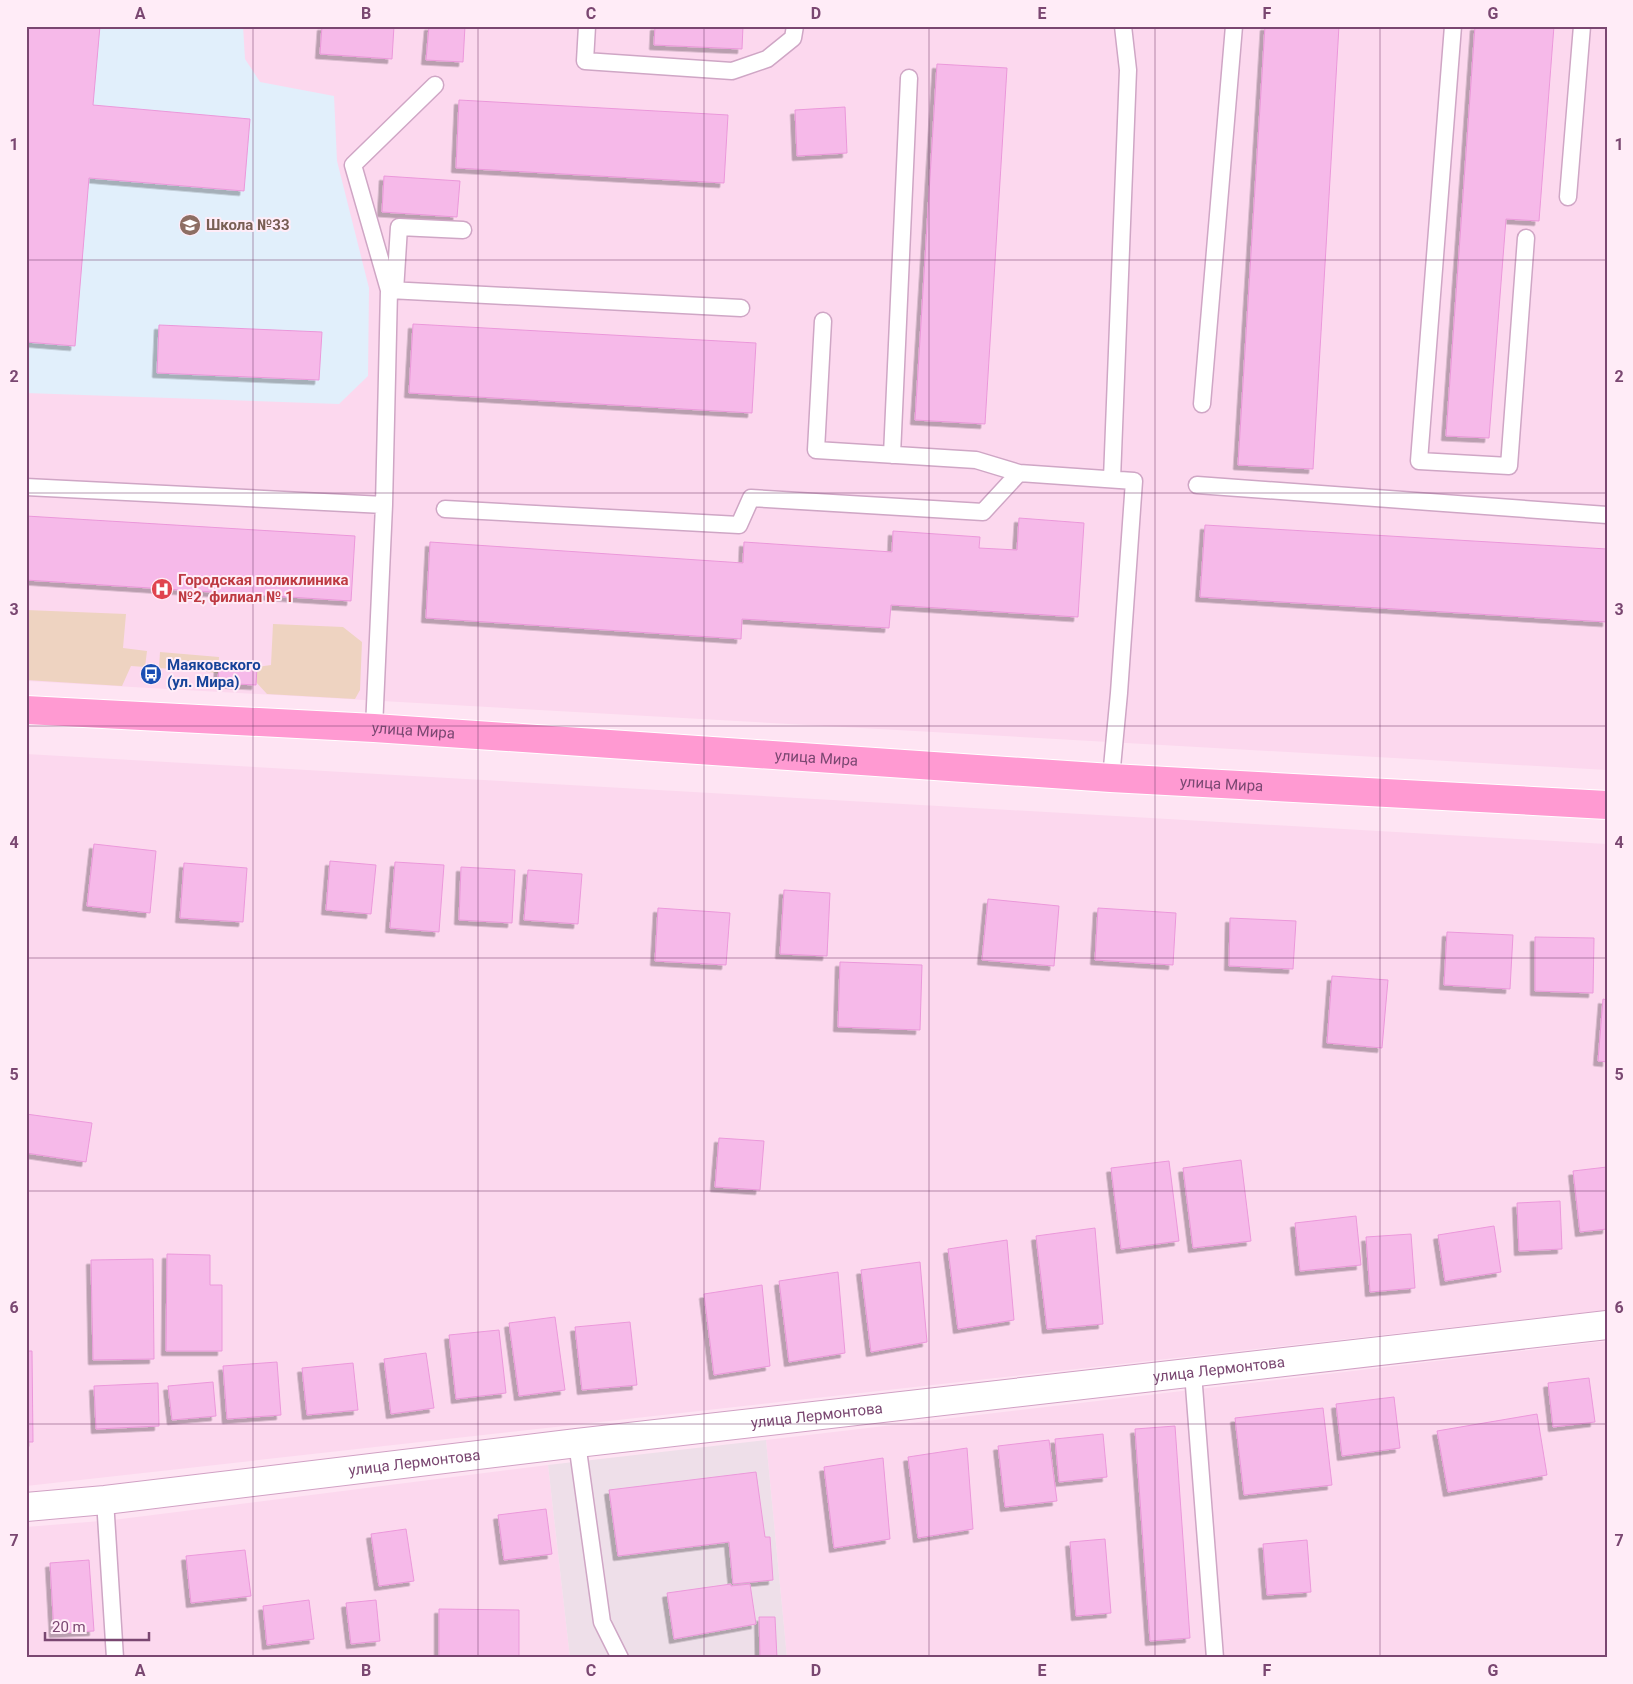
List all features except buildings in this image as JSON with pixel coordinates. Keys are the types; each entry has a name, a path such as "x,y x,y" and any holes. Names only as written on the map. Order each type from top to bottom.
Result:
{"main road":[{"name":"улица Мира","path":"26,710 374,728 1111,778 1607,805"},
{"name":"улица Лермонтова","path":"26,1507 105,1500 577,1443 1607,1325"}],"lane":[{"path":"587,26 585,61 732,71 767,59 793,38 795,26"},
{"path":"1112,480 1128,70 1123,26"},
{"path":"1202,404 1234,26"},
{"path":"1453,26 1419,461 1509,466 1526,238"},
{"path":"1568,197 1582,26"},
{"path":"892,455 909,78"},
{"path":"392,291 353,165 436,85"},
{"path":"374,728 392,291 399,227 463,230"},
{"path":"392,291 741,308"},
{"path":"823,321 816,450 976,460 1020,473 1134,481 1111,778"},
{"path":"445,509 739,524 751,498 983,512 1020,473"},
{"path":"1196,485 1607,515"},
{"path":"26,487 384,505"},
{"path":"1193,1373 1214,1658"},
{"path":"577,1443 602,1622 620,1658"},
{"path":"105,1500 115,1658"}],"shaded area":[{"path":"26,26 1607,26 1607,770 26,681"},
{"name":"Школа №33","path":"26,26 243,26 245,59 260,82 334,96 337,161 369,288 368,376 339,404 26,393"},
{"path":"26,610 126,614 123,648 147,651 145,667 131,666 122,686 26,680"},
{"path":"273,624 343,627 362,642 360,690 355,699 267,694 256,682 257,667 271,665"},
{"path":"160,652 219,657 218,673 159,668"},
{"path":"26,754 1607,844 1607,1310 26,1486"},
{"path":"1607,1341 1607,1658 787,1658 766,1440"},
{"path":"766,1440 787,1658 570,1658 548,1465"},
{"path":"548,1465 570,1658 26,1658 26,1527 113,1520"}],"place":[{"name":"Школа №33","path":"190,225"},
{"name":"Городская поликлиника №2, филиал № 1","path":"162,589"},
{"name":"Маяковского (ул. Мира)","path":"151,674"}]}
